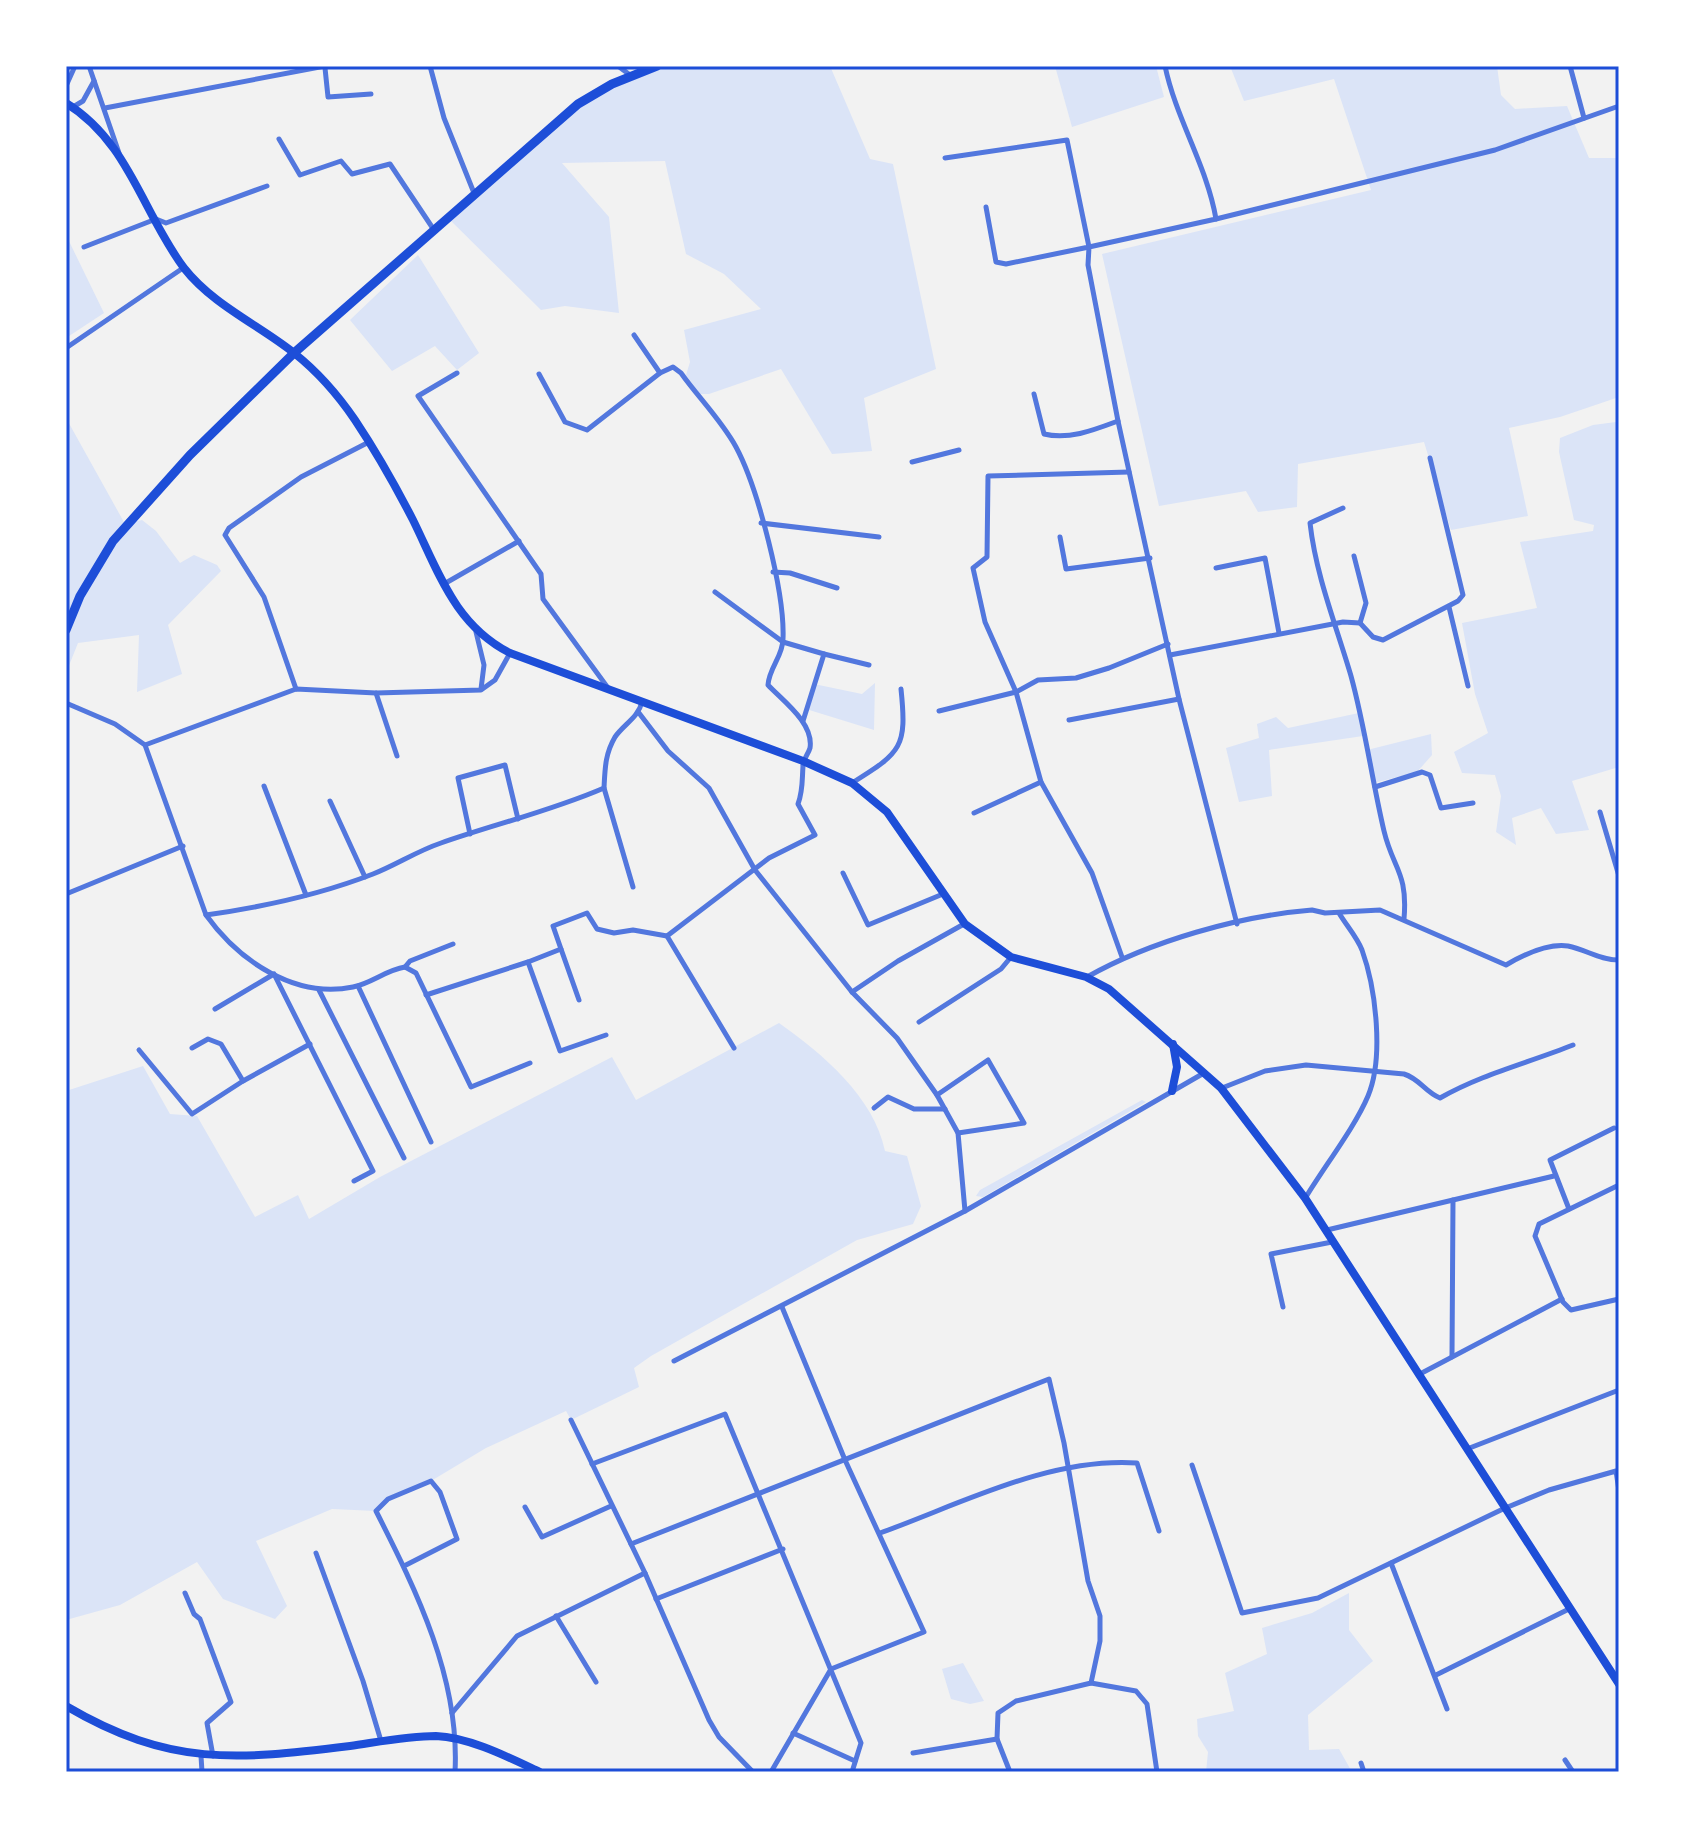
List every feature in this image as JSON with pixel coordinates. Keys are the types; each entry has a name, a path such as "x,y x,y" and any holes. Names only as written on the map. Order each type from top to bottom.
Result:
{"main road":[{"path":"66,630 80,596 125,524 294,353 578,104 630,76 657,66"},
{"path":"70,105 106,135 120,154 184,267 206,292 294,353 328,384 383,462 443,584 476,632 510,653 803,761 852,783 887,812 965,924 1011,957 1086,977 1109,989 1221,1088 1305,1198 1503,1509 1619,1684"},
{"path":"1172,1091 1177,1067 1173,1044"},
{"path":"66,1706 136,1741 201,1756 265,1756 438,1736 540,1772"}],"street":[{"path":"66,86 75,66"},
{"path":"89,66 120,154"},
{"path":"430,66 444,118 474,193"},
{"path":"618,66 630,76"},
{"path":"1165,66 1178,111 1203,169 1216,219"},
{"path":"1570,66 1582,119"},
{"path":"105,108 325,67 328,97 371,94"},
{"path":"70,105 83,101 94,80"},
{"path":"986,207 996,262 1017,263 1216,219 1495,150 1619,106"},
{"path":"279,139 300,175 341,161 352,174 390,164 435,230"},
{"path":"945,158 1067,140 1129,472 1179,699 1237,924"},
{"path":"84,247 156,219 166,223 267,186"},
{"path":"66,348 184,267"},
{"path":"634,335 660,373"},
{"path":"539,374 565,422 587,430 660,373 673,367 681,373 735,445 755,489 773,572 782,596 783,642 768,685 803,722 810,749 803,761 803,793 798,804 815,835 769,858 667,936 633,930 614,933 597,929 587,913 553,926 579,1000"},
{"path":"457,373 418,396 541,574 543,599 608,689"},
{"path":"1034,394 1044,434 1054,436 1088,432 1118,421"},
{"path":"296,689 264,597 225,535 229,528 301,477 369,442"},
{"path":"912,462 959,450"},
{"path":"1360,623 1373,637 1383,640 1449,607 1463,595 1430,458"},
{"path":"1122,957 1092,873 1041,782 1016,692 983,611 973,568 987,557 988,476 1129,472"},
{"path":"1343,508 1310,523 1313,549 1351,678 1385,834 1402,872 1406,896 1404,919"},
{"path":"761,523 879,537"},
{"path":"1060,537 1066,569 1150,558"},
{"path":"443,584 519,541"},
{"path":"1354,556 1366,603 1360,623"},
{"path":"1216,568 1265,558 1279,633"},
{"path":"773,572 790,573 837,588"},
{"path":"715,592 783,642 869,665"},
{"path":"1449,607 1468,686"},
{"path":"1170,655 1279,633 1360,623"},
{"path":"476,632 484,665 481,690"},
{"path":"939,711 1016,692 1038,680 1076,678 1168,644"},
{"path":"145,745 296,689 376,693 481,690 495,680 510,653"},
{"path":"803,722 824,654"},
{"path":"852,783 891,757 904,737 901,689"},
{"path":"376,693 397,756"},
{"path":"1069,720 1179,699"},
{"path":"633,887 604,788 606,757 617,735 639,713 642,702"},
{"path":"66,703 115,724 145,745 206,915 237,952 274,974 305,987 319,989 358,986 392,969 405,967 416,973 471,1087 530,1063"},
{"path":"639,713 668,751 709,788 755,870 852,992 897,1038 937,1095 958,1133 965,1211"},
{"path":"470,834 458,778 505,765 518,819"},
{"path":"1375,787 1422,772 1430,775 1441,808 1473,803"},
{"path":"974,813 1041,782"},
{"path":"264,786 306,895"},
{"path":"206,915 306,895 365,877 470,834 604,788"},
{"path":"330,801 365,877"},
{"path":"1600,812 1619,876"},
{"path":"66,894 183,846"},
{"path":"843,873 868,925 944,894"},
{"path":"1086,977 1122,957 1237,924 1296,911 1339,913 1380,910 1506,965 1521,956 1559,946 1604,960 1619,960"},
{"path":"1305,1198 1367,1098 1375,1073 1375,1004 1370,979 1361,946 1339,913"},
{"path":"852,992 898,961 965,924"},
{"path":"667,936 734,1048"},
{"path":"405,967 410,961 453,944"},
{"path":"426,995 561,949"},
{"path":"919,1022 1001,969 1011,957"},
{"path":"528,962 560,1051 606,1035"},
{"path":"215,1009 274,974"},
{"path":"274,974 373,1171 354,1181"},
{"path":"358,986 431,1142"},
{"path":"319,989 404,1158"},
{"path":"192,1048 208,1039 221,1044 243,1081"},
{"path":"139,1050 192,1114 310,1044"},
{"path":"1221,1088 1265,1071 1306,1065 1417,1078 1429,1094 1440,1098 1477,1077 1515,1068 1573,1045"},
{"path":"937,1095 988,1060 1024,1123 958,1133"},
{"path":"674,1361 965,1211 1204,1072"},
{"path":"874,1108 888,1097 914,1109 945,1109"},
{"path":"1569,1209 1550,1160 1614,1128"},
{"path":"1326,1230 1554,1176"},
{"path":"1619,1185 1539,1224 1535,1236 1562,1299 1571,1310 1619,1299"},
{"path":"1452,1357 1453,1200"},
{"path":"1283,1307 1271,1254 1333,1242"},
{"path":"1418,1375 1562,1299"},
{"path":"771,1772 831,1669 924,1632 845,1460 782,1307"},
{"path":"631,1544 1049,1379 1088,1581 1100,1616 1100,1641 1091,1683"},
{"path":"1465,1450 1619,1390"},
{"path":"592,1464 725,1414 861,1743 852,1772"},
{"path":"571,1420 645,1573 714,1728 753,1772"},
{"path":"880,1533 1068,1467 1137,1463 1159,1531"},
{"path":"1192,1465 1242,1613 1318,1598 1503,1509 1610,1472 1616,1471 1619,1491"},
{"path":"404,1566 457,1539 440,1492 431,1481 388,1499 376,1511 430,1626 451,1713 455,1772"},
{"path":"525,1507 542,1537 611,1506"},
{"path":"656,1599 783,1549"},
{"path":"316,1553 363,1681 381,1742"},
{"path":"1391,1563 1447,1709"},
{"path":"451,1713 517,1636 645,1573"},
{"path":"185,1593 194,1614 200,1619 231,1702 207,1723 213,1757"},
{"path":"1436,1675 1569,1609"},
{"path":"556,1616 596,1682"},
{"path":"1010,1772 997,1739 998,1713 1016,1701 1091,1683 1136,1691 1147,1704 1157,1772"},
{"path":"793,1733 855,1761"},
{"path":"913,1753 997,1739"},
{"path":"201,1756 202,1772"},
{"path":"1565,1760 1573,1772"},
{"path":"1361,1763 1364,1772"}],"shaded area":[{"path":"643,66 830,66 870,159 893,164 936,369 864,398 872,451 832,454 781,369 709,394 700,394 686,375 690,362 684,330 761,309 724,274 686,254 665,161 562,163 609,217 619,313 565,306 541,310 448,218 578,104"},
{"path":"1055,66 1156,66 1164,97 1072,127"},
{"path":"1230,66 1497,66 1501,95 1515,109 1567,106 1589,158 1619,158 1619,397 1560,417 1509,428 1528,516 1451,530 1424,442 1298,464 1297,507 1258,512 1246,491 1159,506 1102,254 1371,190 1334,79 1244,101"},
{"path":"66,235 104,313 66,338"},
{"path":"418,255 479,353 457,370 435,346 392,371 350,320"},
{"path":"66,418 125,524 142,520 156,531 180,563 194,555 217,565 221,571 168,625 182,674 137,692 139,635 78,643 66,673"},
{"path":"1616,422 1619,437 1619,767 1572,781 1589,830 1556,834 1541,808 1512,818 1516,845 1496,832 1501,796 1495,775 1462,773 1454,752 1488,733 1475,694 1462,623 1537,608 1520,542 1593,531 1594,525 1574,520 1559,452 1560,438 1593,425"},
{"path":"875,683 874,730 806,709 814,684 862,694"},
{"path":"1359,713 1363,736 1269,750 1272,796 1239,802 1226,748 1259,738 1257,724 1276,717 1288,728"},
{"path":"1431,734 1432,755 1417,772 1374,783 1367,750"},
{"path":"779,1023 813,1048 844,1078 870,1113 885,1151 907,1156 921,1206 913,1224 857,1240 651,1356 634,1368 639,1387 571,1420 566,1411 486,1448 431,1481 388,1499 376,1511 332,1509 256,1541 287,1606 275,1619 223,1599 197,1562 120,1605 66,1620 66,1091 143,1066 170,1114 197,1116 255,1217 298,1195 309,1219 380,1177 612,1057 636,1100"},
{"path":"1142,1100 1146,1102 983,1197 976,1196 980,1190"},
{"path":"1349,1593 1349,1630 1373,1661 1308,1715 1309,1750 1339,1749 1352,1772 1206,1772 1208,1752 1198,1736 1197,1719 1234,1711 1225,1673 1267,1654 1262,1628 1312,1613"},
{"path":"963,1663 984,1701 970,1704 951,1699 942,1669"}]}
